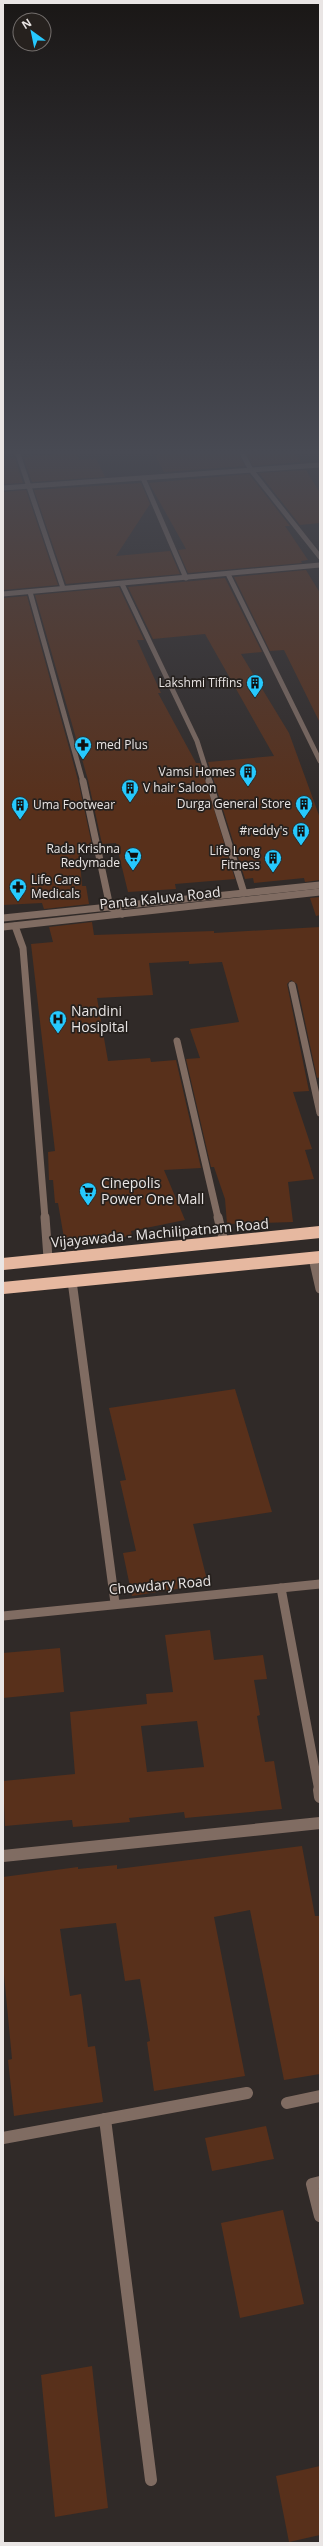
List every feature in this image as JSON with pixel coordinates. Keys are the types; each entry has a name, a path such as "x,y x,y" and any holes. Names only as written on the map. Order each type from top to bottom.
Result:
{"highway":[{"name":"Vijayawada - Machilipatnam Road","path":"3,1264 48,1258 320,1232"},
{"path":"3,1288 316,1258"}],"street":[{"path":"57,570 63,588"},
{"path":"182,570 186,578"},
{"path":"3,594 271,570"},
{"path":"228,574 320,761"},
{"path":"122,584 197,741 244,893"},
{"path":"30,592 79,761 110,908 122,914"},
{"name":"Panta Kaluva Road","path":"3,918 320,885"},
{"name":"Panta Kaluva Road","path":"3,927 320,892"},
{"path":"15,926 23,948 48,1258"},
{"path":"292,985 320,1113"},
{"path":"177,1041 224,1242"},
{"path":"316,1258 320,1289"},
{"path":"72,1281 115,1603"},
{"name":"Chowdary Road","path":"3,1616 115,1603 320,1584"},
{"path":"281,1588 320,1797"},
{"path":"3,1856 320,1823"},
{"path":"3,2138 246,2093"},
{"path":"288,2103 320,2096"},
{"path":"105,2119 151,2480"},
{"path":"320,2182 312,2184 320,2216"}],"building":[{"path":"3,570 53,570 58,585 3,590"},
{"path":"61,570 178,570 180,574 66,584"},
{"path":"187,570 224,570 188,573"},
{"path":"306,570 320,593 320,723 284,650 270,651 234,577"},
{"path":"225,578 262,652 241,654 289,733 320,818 320,880 305,882 304,878 254,883 253,878 245,879 208,762 274,756 205,634 153,639 128,587"},
{"path":"119,587 144,640 137,640 161,693 158,693 196,763 200,763 235,879 175,884 176,889 128,892 116,843 102,844 88,780 35,595"},
{"path":"27,596 78,780 92,845 79,846 82,886 86,886 89,904 44,909 42,903 3,905 3,598"},
{"path":"320,897 320,915 316,916 310,898"},
{"path":"92,922 94,935 214,931 214,933 320,927 320,1077 317,1078 297,984 291,980 287,984 309,1091 293,1092 312,1149 305,1150 314,1179 288,1182 293,1222 227,1224 225,1199 214,1167 211,1167 186,1059 200,1058 190,1029 239,1022 222,962 189,964 189,961 149,963 153,995 97,998 108,1061 150,1058 151,1062 176,1060 201,1168 164,1170 185,1220 131,1231 132,1236 65,1244 58,1203 55,1203 53,1180 49,1180 48,1152 55,1151 31,944 53,942 49,927"},
{"path":"235,1389 272,1512 193,1524 208,1584 132,1596 123,1553 136,1551 120,1481 126,1480 109,1408"},
{"path":"210,1630 214,1660 263,1655 267,1679 254,1680 260,1715 257,1716 265,1762 274,1761 282,1809 185,1818 184,1812 129,1818 130,1822 73,1827 72,1820 5,1826 3,1781 75,1774 70,1712 147,1704 146,1694 173,1692 165,1635","holes":["197,1721 204,1767 147,1772 141,1726"]},
{"path":"60,1648 64,1692 3,1698 3,1653"},
{"path":"302,1846 315,1916 320,1916 320,2074 284,2080 250,1910 214,1917 245,2076 154,2091 147,2042 150,2041 140,1979 125,1981 116,1923 60,1929 70,1996 81,1994 88,2047 95,2046 103,2102 14,2116 8,2060 12,2059 3,1964 3,1877 78,1867 78,1869 117,1865 117,1869"},
{"path":"266,2126 274,2159 212,2171 205,2138"},
{"path":"283,2210 304,2304 240,2318 221,2223"},
{"path":"92,2366 108,2508 55,2517 41,2375"},
{"path":"320,2466 320,2535 289,2542 276,2476"}],"place":[{"name":"Lakshmi Tiffins","path":"255,698"},
{"name":"med Plus","path":"83,760"},
{"name":"Vamsi Homes","path":"248,787"},
{"name":"V hair Saloon","path":"130,803"},
{"name":"Durga General Store","path":"304,819"},
{"name":"Uma Footwear","path":"20,820"},
{"name":"#reddy's","path":"301,846"},
{"name":"Rada Krishna Redymade","path":"133,871"},
{"name":"Life Long Fitness","path":"273,873"},
{"name":"Life Care Medicals","path":"18,902"},
{"name":"Nandini Hosipital","path":"58,1034"},
{"name":"Cinepolis Power One Mall","path":"88,1206"}]}
